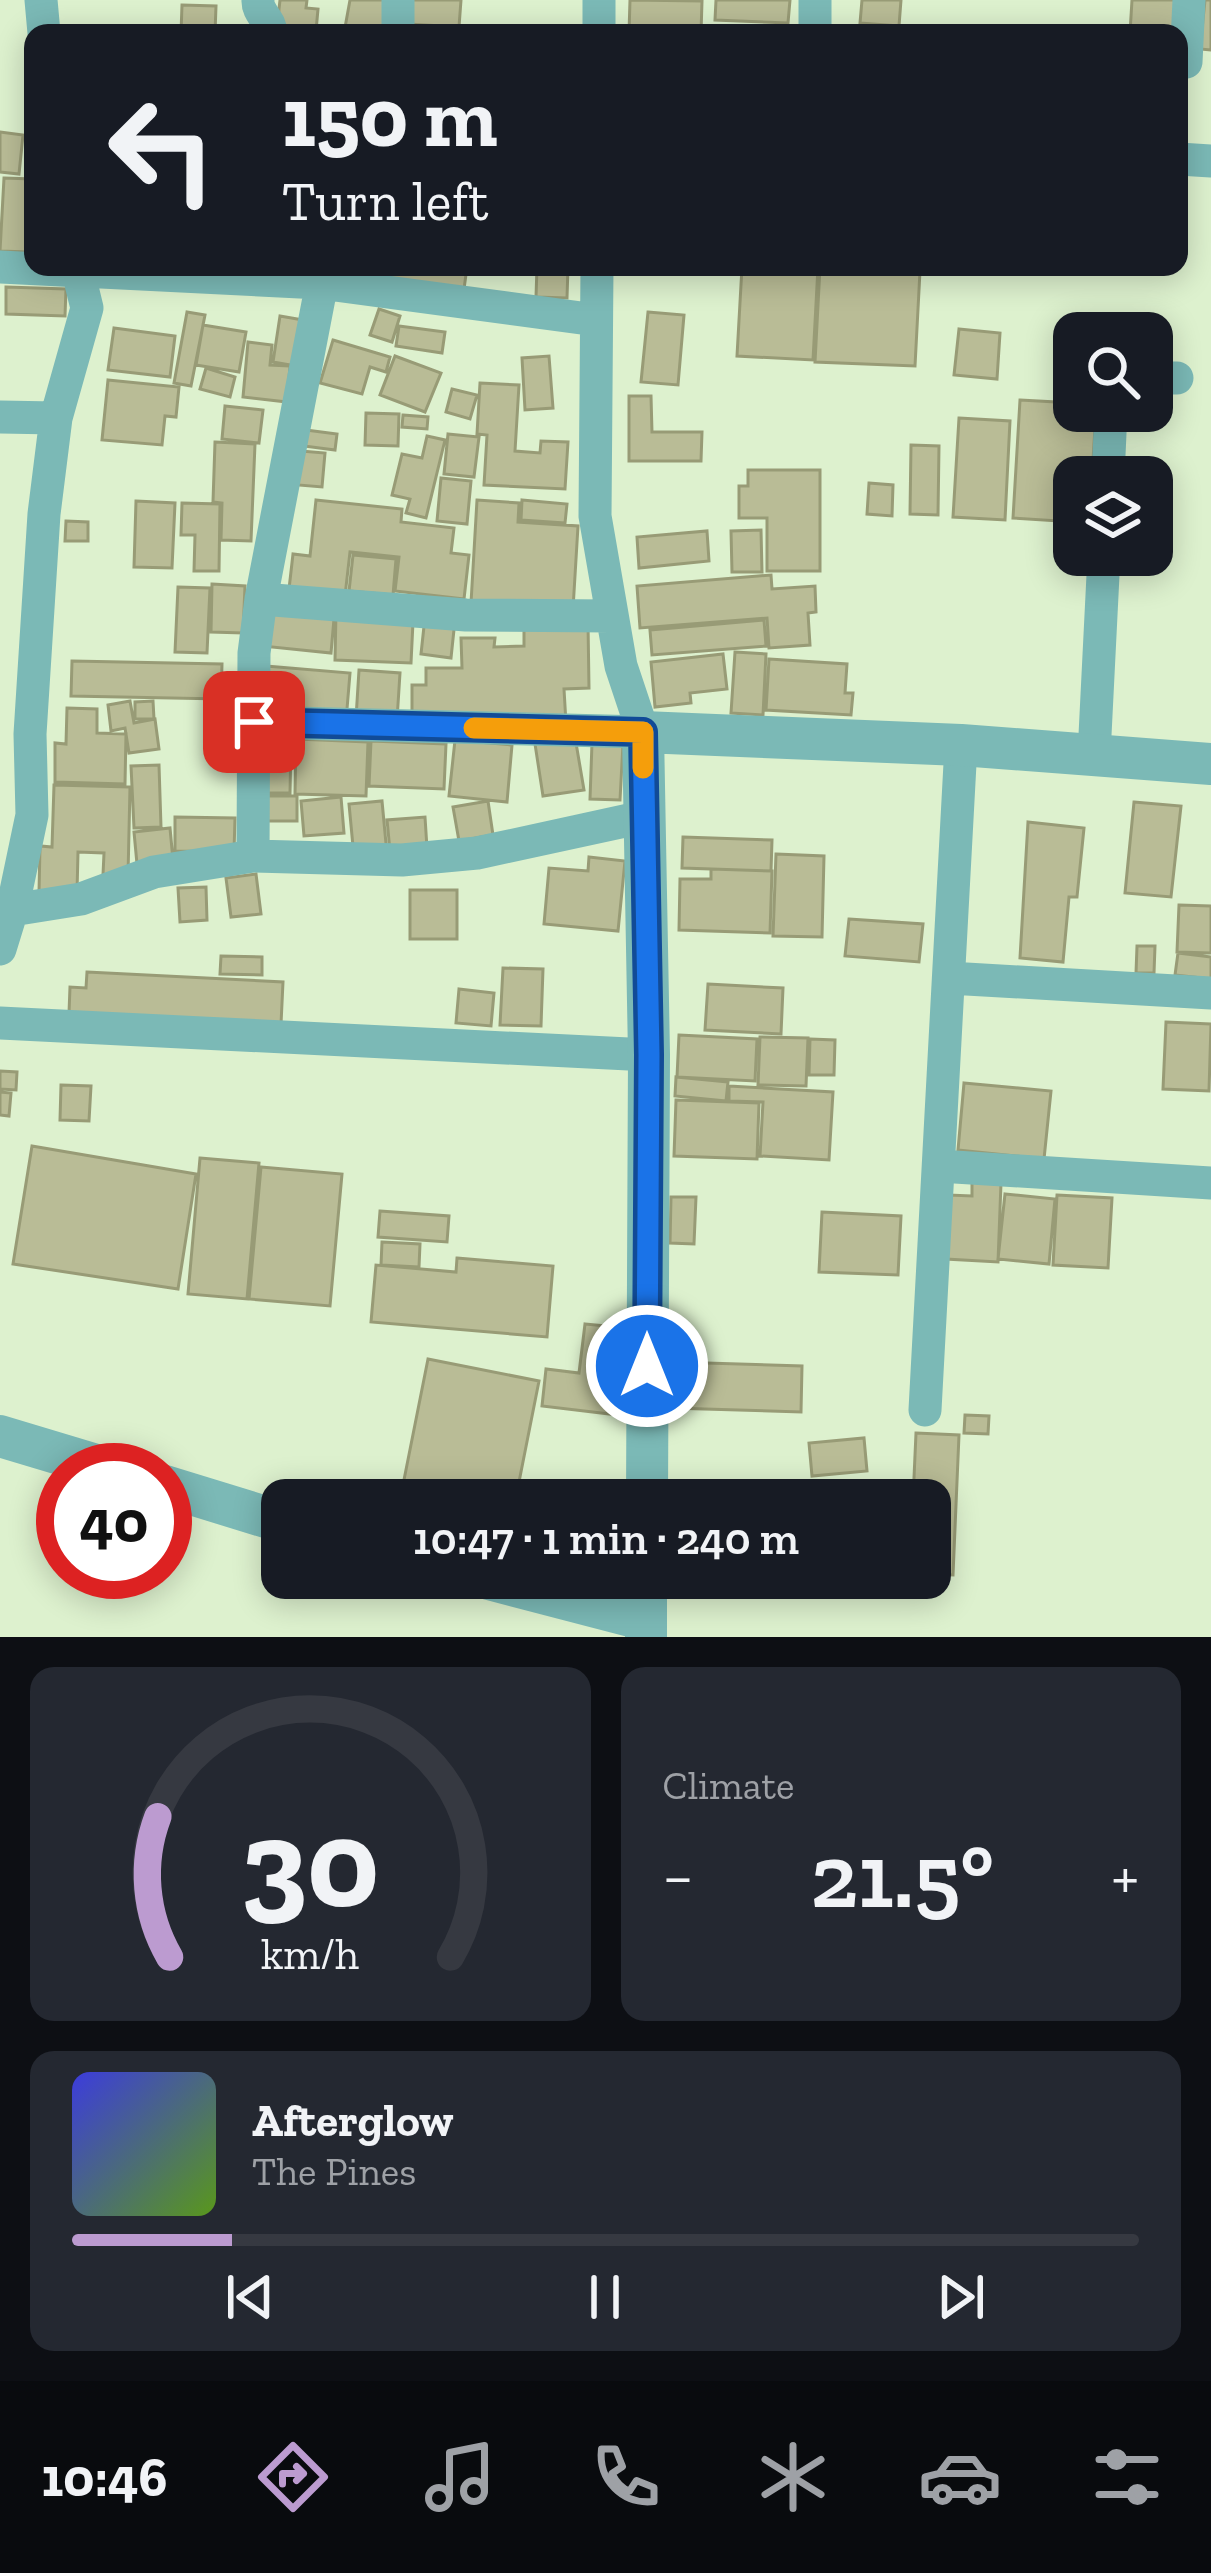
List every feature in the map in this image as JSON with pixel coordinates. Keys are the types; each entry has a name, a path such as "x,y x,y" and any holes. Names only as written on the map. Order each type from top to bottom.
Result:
{"street":[{"path":"0,950 32,815 30,734 44,514 56,418 87,308 80,276"},
{"path":"254,856 254,653 323,276"},
{"path":"329,276 596,320"},
{"path":"597,276 596,516 621,666 643,732 649,1055 647,1479"},
{"path":"0,417 56,418"},
{"path":"1094,755 1103,576"},
{"path":"261,599 466,615 611,616"},
{"path":"254,722 961,745 1211,764"},
{"path":"926,1410 961,745"},
{"path":"12,910 81,899 154,872 254,856 402,860 477,853 643,817"},
{"path":"949,978 1211,993"},
{"path":"0,1023 649,1055"},
{"path":"939,1166 1211,1183"},
{"path":"0,1436 36,1447"},
{"path":"192,1494 261,1516"},
{"path":"551,1599 646,1629"}],"building":[{"path":"280,0 307,0 306,8 318,9 317,24 277,24"},
{"path":"350,0 391,0 387,24 346,24"},
{"path":"410,0 461,0 459,24 408,24"},
{"path":"630,0 702,1 701,24 629,24"},
{"path":"716,0 790,0 788,23 715,20"},
{"path":"862,0 901,0 899,24 860,23"},
{"path":"1132,0 1178,0 1177,24 1131,24"},
{"path":"1205,0 1211,0 1211,50 1200,49"},
{"path":"182,5 216,6 215,24 181,24"},
{"path":"0,132 23,135 19,174 0,172"},
{"path":"4,178 24,179 24,252 0,251"},
{"path":"379,276 466,276 464,289"},
{"path":"537,276 568,276 567,298 536,297"},
{"path":"741,276 818,276 813,360 737,356"},
{"path":"820,276 920,276 915,366 815,362"},
{"path":"6,287 66,289 65,316 6,314"},
{"path":"379,309 400,316 392,342 370,335"},
{"path":"187,312 205,315 191,386 174,383"},
{"path":"648,312 684,315 678,385 641,382"},
{"path":"280,316 303,320 296,366 273,362"},
{"path":"203,325 246,332 239,372 196,365"},
{"path":"399,326 445,332 442,353 396,346"},
{"path":"114,328 175,336 170,377 108,370"},
{"path":"959,329 1000,333 997,379 954,375"},
{"path":"333,340 390,357 386,372 370,367 362,394 320,383"},
{"path":"248,342 272,345 270,365 290,366 287,402 243,397"},
{"path":"395,356 441,373 425,412 380,395"},
{"path":"549,356 553,408 525,410 522,358"},
{"path":"206,368 235,377 230,397 200,389"},
{"path":"108,380 179,387 176,417 165,416 162,445 102,440"},
{"path":"480,383 519,385 515,451 540,453 541,441 568,442 565,489 484,485 487,435 477,434"},
{"path":"452,389 477,395 470,419 446,412"},
{"path":"629,396 651,396 652,432 702,432 701,461 629,461"},
{"path":"1020,400 1053,402 1053,432 1095,432 1093,456 1053,456 1053,521 1013,518"},
{"path":"225,406 263,410 259,443 222,439"},
{"path":"366,413 399,414 398,446 365,445"},
{"path":"403,415 428,417 427,429 402,427"},
{"path":"959,418 1010,421 1005,520 953,517"},
{"path":"306,430 337,434 335,450 304,446"},
{"path":"448,434 479,437 474,477 444,474"},
{"path":"427,436 445,440 426,518 406,513 410,499 392,495 402,454 422,458"},
{"path":"215,442 255,444 251,541 221,540 222,503 213,502"},
{"path":"911,445 939,446 938,515 910,514"},
{"path":"301,451 325,453 322,487 298,485"},
{"path":"748,470 820,470 820,571 767,571 767,518 739,518 739,486 748,486"},
{"path":"441,478 471,481 467,524 437,521"},
{"path":"869,483 893,485 892,516 867,514"},
{"path":"316,500 402,509 401,522 454,528 451,553 469,555 464,599 395,591 399,557 350,552 345,596 289,589 293,554 310,556"},
{"path":"477,500 519,503 518,522 578,526 573,609 471,603"},
{"path":"522,500 567,504 565,523 521,520"},
{"path":"136,501 175,503 172,568 134,567"},
{"path":"182,503 220,504 219,571 194,571 195,535 181,535"},
{"path":"66,521 88,522 88,541 65,541"},
{"path":"761,530 762,572 732,572 731,531"},
{"path":"707,531 709,561 639,568 637,537"},
{"path":"353,555 396,559 393,595 349,591"},
{"path":"771,575 772,589 815,586 816,612 808,613 810,645 769,648 767,618 640,628 637,586"},
{"path":"212,584 245,586 243,633 211,632"},
{"path":"178,587 210,588 207,653 175,652"},
{"path":"336,611 413,622 411,663 335,660"},
{"path":"265,612 334,619 331,653 262,646"},
{"path":"425,617 455,620 451,658 421,654"},
{"path":"764,620 766,646 652,655 650,630"},
{"path":"588,622 589,688 564,689 566,723 412,725 412,685 426,685 426,668 462,668 461,638 495,638 494,647 524,646 524,623"},
{"path":"735,652 766,654 763,715 731,713"},
{"path":"723,654 727,689 690,693 691,703 655,707 651,662"},
{"path":"769,659 847,664 845,693 853,693 851,715 766,710"},
{"path":"72,661 222,664 221,699 71,696"},
{"path":"266,666 350,673 346,721 263,714"},
{"path":"359,670 400,673 397,720 356,718"},
{"path":"130,701 134,723 155,719 159,749 129,753 125,728 111,731 108,705"},
{"path":"153,701 154,719 135,719 135,702"},
{"path":"67,708 97,709 97,733 126,734 125,784 55,782 55,743 66,744"},
{"path":"575,737 584,790 543,796 535,744"},
{"path":"296,739 368,742 366,796 295,794"},
{"path":"455,740 512,745 507,802 449,796"},
{"path":"371,741 446,744 444,789 369,786"},
{"path":"262,743 291,743 290,793 261,793"},
{"path":"592,743 623,744 620,800 590,799"},
{"path":"159,765 161,827 134,828 131,766"},
{"path":"54,785 130,787 128,876 103,875 104,853 78,852 77,893 39,893 40,846 52,847"},
{"path":"266,796 297,796 297,821 265,821"},
{"path":"341,797 344,833 304,836 301,801"},
{"path":"382,801 387,854 354,857 349,804"},
{"path":"488,801 493,835 459,841 453,807"},
{"path":"1134,802 1181,806 1171,897 1125,893"},
{"path":"175,817 235,818 234,852 175,851"},
{"path":"425,817 427,848 390,851 387,820"},
{"path":"1028,822 1084,828 1077,897 1069,897 1063,962 1020,958"},
{"path":"170,828 173,860 137,864 134,832"},
{"path":"683,837 772,840 771,871 682,868"},
{"path":"776,854 824,856 822,937 773,936"},
{"path":"589,857 625,861 618,931 544,924 549,868 588,871"},
{"path":"711,869 772,871 770,933 679,930 680,879 711,879"},
{"path":"256,874 261,914 231,917 226,878"},
{"path":"206,887 207,920 180,922 178,888"},
{"path":"410,890 457,890 457,939 410,939"},
{"path":"1179,905 1211,906 1211,953 1177,952"},
{"path":"849,919 923,924 919,962 845,956"},
{"path":"1137,946 1155,946 1154,973 1136,973"},
{"path":"1178,953 1211,957 1211,979 1175,975"},
{"path":"221,956 262,957 262,975 220,974"},
{"path":"503,968 543,969 541,1026 500,1025"},
{"path":"87,972 283,982 281,1024 69,1013 70,987 86,988"},
{"path":"708,984 783,988 781,1034 705,1030"},
{"path":"459,989 494,993 491,1026 456,1023"},
{"path":"1166,1022 1211,1024 1209,1091 1163,1089"},
{"path":"679,1035 757,1039 755,1081 677,1077"},
{"path":"760,1037 808,1038 806,1086 758,1085"},
{"path":"810,1039 835,1040 834,1075 809,1075"},
{"path":"0,1071 17,1072 16,1090 0,1089"},
{"path":"676,1077 728,1082 726,1101 675,1096"},
{"path":"964,1083 1051,1091 1044,1159 958,1150"},
{"path":"61,1085 91,1086 89,1121 60,1120"},
{"path":"729,1086 833,1092 829,1160 760,1156 763,1102 729,1101"},
{"path":"0,1092 11,1093 9,1116 0,1115"},
{"path":"676,1100 759,1103 757,1159 674,1156"},
{"path":"32,1146 196,1174 178,1289 13,1264"},
{"path":"200,1158 259,1163 247,1299 188,1294"},
{"path":"261,1167 342,1174 330,1306 249,1299"},
{"path":"972,1182 1001,1183 998,1262 946,1259 949,1195 972,1196"},
{"path":"1005,1194 1055,1199 1049,1264 998,1259"},
{"path":"1057,1195 1112,1198 1108,1268 1053,1265"},
{"path":"671,1197 696,1197 694,1244 670,1243"},
{"path":"380,1211 449,1216 447,1242 378,1237"},
{"path":"822,1212 901,1216 898,1275 819,1272"},
{"path":"382,1242 420,1244 419,1267 381,1265"},
{"path":"457,1258 553,1266 547,1337 371,1322 376,1265 456,1272"},
{"path":"585,1324 628,1328 618,1415 542,1406 546,1369 579,1373"},
{"path":"428,1359 539,1381 520,1479 404,1479"},
{"path":"673,1362 802,1366 801,1412 671,1408"},
{"path":"965,1415 989,1416 988,1434 964,1433"},
{"path":"916,1433 959,1435 953,1575 951,1479 914,1479"},
{"path":"864,1438 867,1471 812,1476 809,1443"}],"slow traffic":[{"path":"474,728 643,732 643,768"}],"route":[{"path":"254,722 643,732 649,1055 647,1366"}]}
